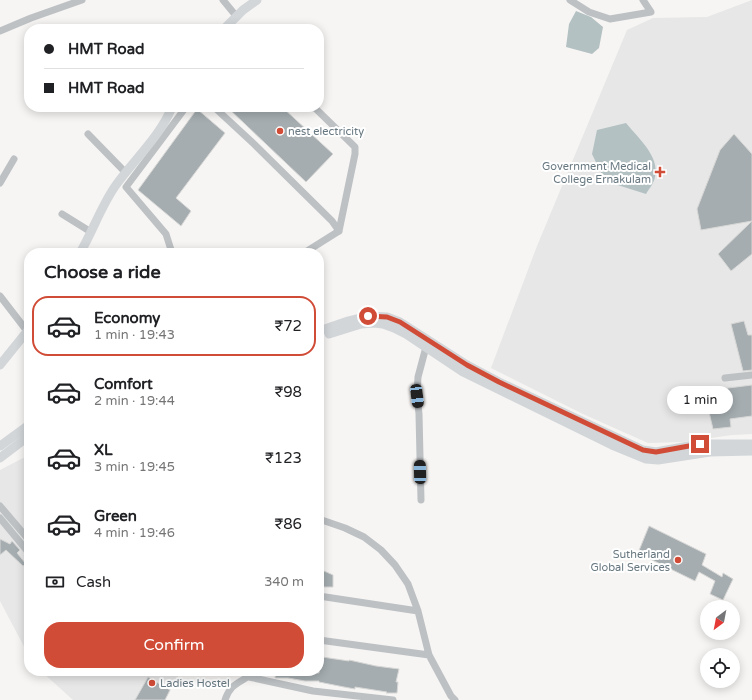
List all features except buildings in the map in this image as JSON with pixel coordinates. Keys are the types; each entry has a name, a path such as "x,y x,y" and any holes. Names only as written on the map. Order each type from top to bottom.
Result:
{"main road":[{"path":"229,24 243,10 257,0"},
{"path":"83,248 102,207 117,184 171,112"},
{"path":"324,329 348,321 387,317 400,322 467,365 499,382 643,450 656,452 700,444 752,444"},
{"path":"324,335 374,319"},
{"path":"374,319 394,328 426,347 463,372 612,445 646,459 658,460 710,452 752,451"},
{"path":"0,365 24,335"},
{"path":"0,446 24,429"},
{"path":"0,458 24,440"}],"street":[{"path":"0,31 82,0"},
{"path":"223,0 237,17"},
{"path":"570,0 589,12 610,19 651,12 643,0"},
{"path":"170,248 166,234 126,187 182,112"},
{"path":"219,112 254,144 332,222 339,231"},
{"path":"312,248 339,231 355,154 355,147 319,112"},
{"path":"88,134 126,173"},
{"path":"0,183 14,159"},
{"path":"62,214 91,232"},
{"path":"0,296 24,325"},
{"path":"421,500 419,414 417,396 418,377 426,347"},
{"path":"725,378 752,375"},
{"path":"0,506 24,534"},
{"path":"0,518 24,547"},
{"path":"324,521 358,534 381,550 408,584 418,610 429,655 451,696 455,700"},
{"path":"324,597 418,610"},
{"path":"324,641 429,655"},
{"path":"226,700 227,693 234,685 249,677 313,690 393,700"}],"shaded area":[{"name":"Government Medical College Ernakulam","path":"752,0 752,434 732,435 683,442 648,443 583,414 491,368 537,246 627,30 653,18 707,17"},
{"path":"576,11 591,17 603,27 599,48 592,54 566,47 569,24"},
{"path":"626,123 647,148 656,169 653,184 646,194 605,181 592,154 597,130"},
{"path":"24,458 24,647 0,601 0,470"},
{"path":"47,676 178,676 165,700 73,700"}],"place":[{"name":"nest electricity","path":"280,131"},
{"name":"Government Medical College Ernakulam","path":"660,172"},
{"name":"Sutherland Global Services","path":"678,560"},
{"name":"Ladies Hostel","path":"152,683"}],"route":[{"path":"368,316 374,315 387,317 400,322 467,365 499,382 643,450 656,452 700,444"}]}
